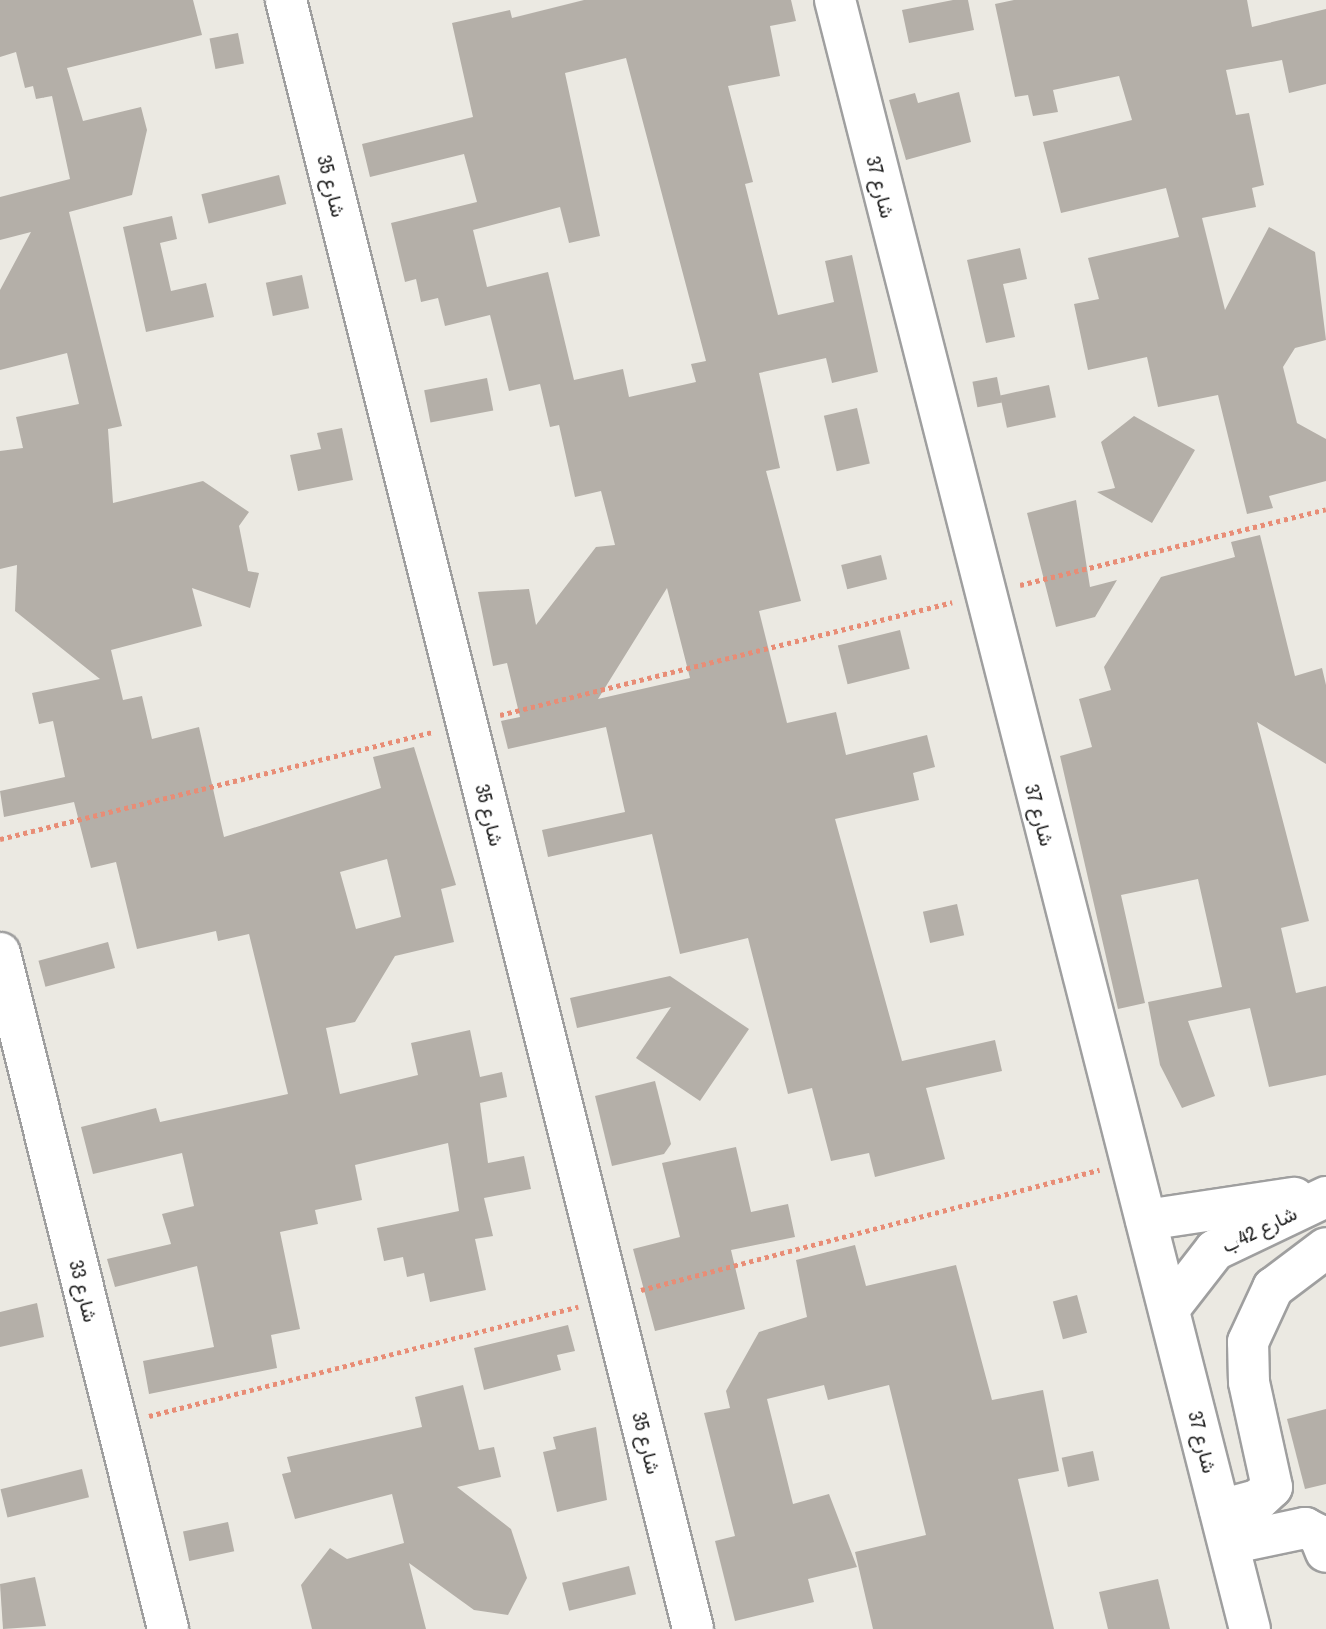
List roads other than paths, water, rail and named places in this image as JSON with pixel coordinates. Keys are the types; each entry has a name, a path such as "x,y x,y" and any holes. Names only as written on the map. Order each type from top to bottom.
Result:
{"street":[{"name":"شارع 35","path":"286,0 693,1629"},
{"name":"شارع 37","path":"835,0 981,595 1250,1629"},
{"name":"شارع 33","path":"0,953 168,1629"},
{"name":"شارع 42ب","path":"1146,1220 1326,1195"},
{"name":"شارع 42ب","path":"1169,1309 1215,1250 1326,1195"},
{"path":"1224,1527 1272,1487 1249,1382 1248,1342 1273,1288 1326,1248"},
{"path":"1224,1527 1305,1528 1319,1535 1326,1552"}]}
